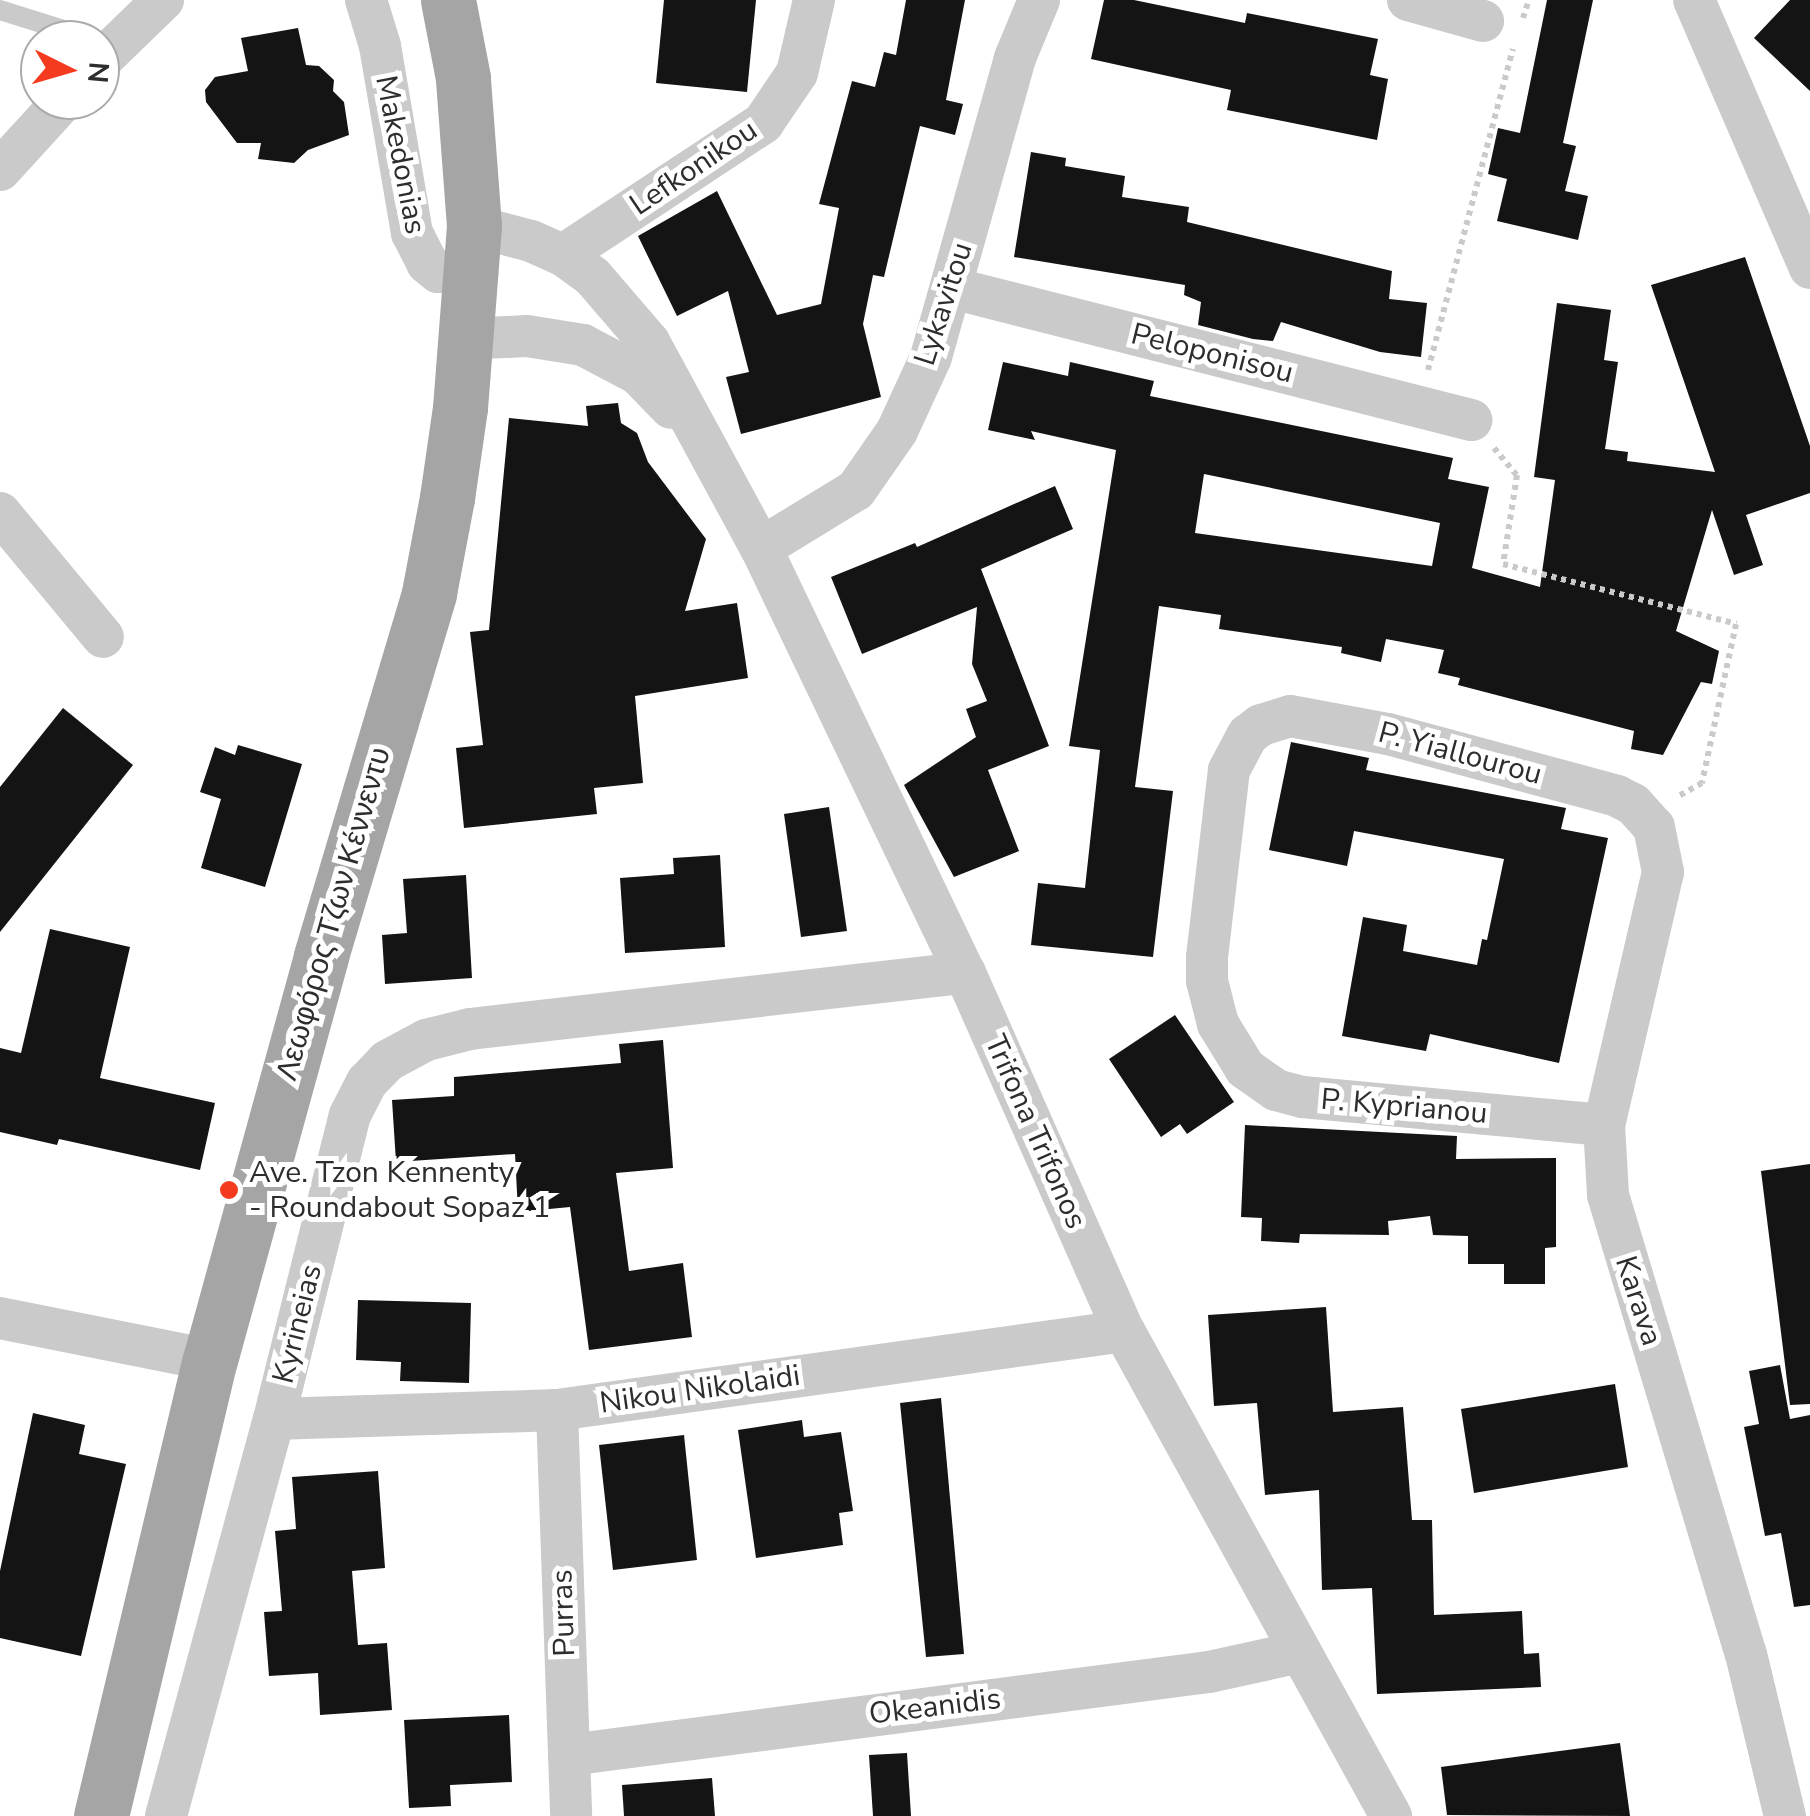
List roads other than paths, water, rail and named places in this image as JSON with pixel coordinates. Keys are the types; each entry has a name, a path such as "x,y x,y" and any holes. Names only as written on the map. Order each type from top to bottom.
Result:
{"main road":[{"name":"Λεωφόρος Τζων Κέννεντυ","path":"101,1816 210,1360 326,937 429,593 447,498 466,339 472,249 464,78 448,0"}],"street":[{"path":"120,33 163,0"},
{"name":"Makedonias","path":"366,0 380,46 412,232 427,263 438,272 472,249"},
{"name":"Lefkonikou","path":"563,255 763,123 796,73 814,0"},
{"name":"Lykavitou","path":"761,548 832,509 873,471 898,431 931,357 1015,58 1039,0"},
{"path":"1408,0 1506,29"},
{"path":"1694,0 1808,256"},
{"path":"0,170 46,120"},
{"name":"Trifona Trifonos","path":"472,249 531,241 563,255 594,277 650,342 761,548 965,972 1124,1331 1390,1816"},
{"name":"Peloponisou","path":"952,288 1472,420"},
{"name":"Trifona Trifonos","path":"466,339 528,336 583,345 638,374 699,438"},
{"path":"0,513 103,637"},
{"name":"P. Yiallourou","path":"1226,1041 1212,1002 1207,969 1229,770 1238,748 1262,725 1301,717 1388,734 1631,804"},
{"name":"Karava","path":"1631,804 1654,826 1663,872 1604,1125 1608,1195 1618,1241 1704,1508 1785,1816"},
{"name":"Kyrineias","path":"166,1816 274,1419 350,1115 367,1082 408,1047 470,1029 965,972"},
{"name":"P. Kyprianou","path":"1226,1041 1262,1082 1302,1097 1604,1125"},
{"path":"0,1318 210,1360"},
{"name":"Nikou Nikolaidi","path":"274,1419 556,1410 1124,1331"},
{"name":"Purras","path":"556,1410 571,1816"},
{"name":"Okeanidis","path":"569,1755 1209,1672 1300,1652"}],"lane":[{"path":"0,10 28,20"}],"place":[{"name":"Ave. Tzon Kennenty - Roundabout Sopaz 1","path":"229,1190"}]}
